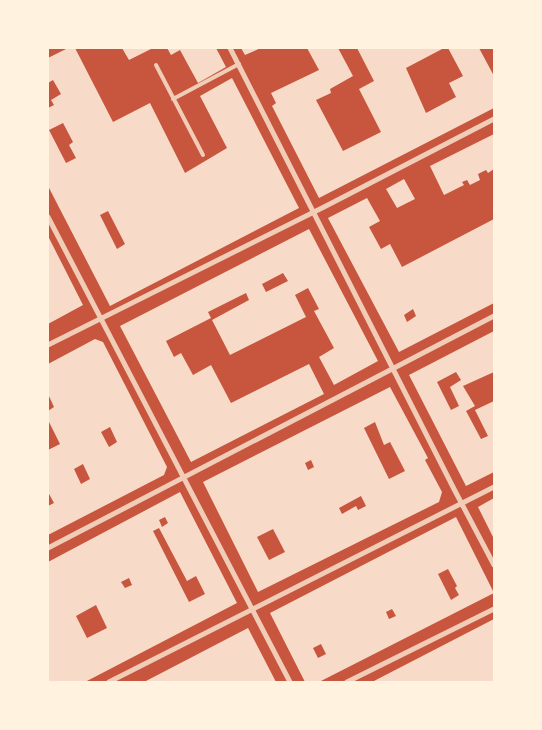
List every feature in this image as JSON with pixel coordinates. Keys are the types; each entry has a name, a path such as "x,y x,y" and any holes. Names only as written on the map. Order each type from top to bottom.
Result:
{"street":[{"path":"230,48 315,211 461,504 494,565"},
{"path":"48,345 494,119"},
{"path":"48,217 290,682"},
{"path":"48,548 494,316"},
{"path":"109,682 253,611 494,487"},
{"path":"347,682 494,609"}],"lane":[{"path":"173,99 239,64"},
{"path":"156,65 202,155"}],"building":[{"path":"68,48 75,48 113,122 150,103 185,173 227,148 200,96 232,78 299,208 110,306 48,186 48,108 54,105 51,100 61,94 53,80 48,83 48,58","holes":["63,123 73,142 69,145 76,158 66,163 49,130","108,211 125,244 117,249 100,215"]},
{"path":"122,48 153,48 129,60"},
{"path":"167,48 216,48 226,67 198,83 180,50 171,55"},
{"path":"241,48 261,48 245,55"},
{"path":"307,48 338,48 353,76 330,89 331,93 316,100 343,151 381,132 359,89 374,81 357,48 444,48 406,68 426,113 456,97 449,83 463,76 448,48 479,48 494,76 494,108 319,198 272,106 276,103 271,93 319,70"},
{"path":"494,134 494,169 488,173 486,170 478,174 480,180 470,185 467,180 462,182 464,185 444,195 430,166"},
{"path":"404,179 415,199 397,208 386,189"},
{"path":"367,198 380,221 369,227 381,249 390,244 402,267 494,219 494,303 399,352 328,218","holes":["413,309 416,316 407,322 404,315"]},
{"path":"309,229 378,361 334,385 319,357 334,348 314,311 319,309 308,288 295,295 306,317 230,355 212,320 249,300 246,293 208,312 211,318 166,341 174,357 181,353 193,375 211,365 231,403 309,364 324,394 191,462 120,326","holes":["283,273 288,281 266,292 262,284"]},
{"path":"48,236 83,305 48,324"},
{"path":"494,331 494,372 463,386 475,406 466,411 481,439 488,436 475,410 494,401 494,472 466,486 409,375","holes":["456,372 461,380 450,387 459,406 451,410 437,382"]},
{"path":"95,339 103,342 167,467 164,475 48,535 48,506 54,503 48,492 48,450 60,444 48,420 48,411 54,407 48,394 48,364","holes":["110,427 117,442 109,447 101,432","83,464 90,479 81,484 74,469"]},
{"path":"390,387 428,458 425,460 442,492 439,502 258,592 203,482","holes":["375,422 384,445 390,442 405,471 389,479 364,428","311,460 314,467 308,470 305,463","361,496 366,506 358,510 356,506 342,514 339,508","273,529 285,552 269,560 257,537"]},
{"path":"180,492 237,603 85,682 48,682 48,562","holes":["165,517 168,523 162,527 159,520","159,528 187,581 196,576 205,594 189,602 153,531","129,578 132,585 125,588 121,582","96,605 107,628 87,638 76,616"]},
{"path":"494,498 494,539 478,507"},
{"path":"456,517 494,593 319,682 305,682 270,613","holes":["448,569 457,586 455,588 459,595 451,600 438,574","392,609 396,616 389,619 386,612","321,644 326,654 318,658 313,648"]},
{"path":"494,619 494,682 372,682"},
{"path":"248,628 276,682 144,682"}]}
